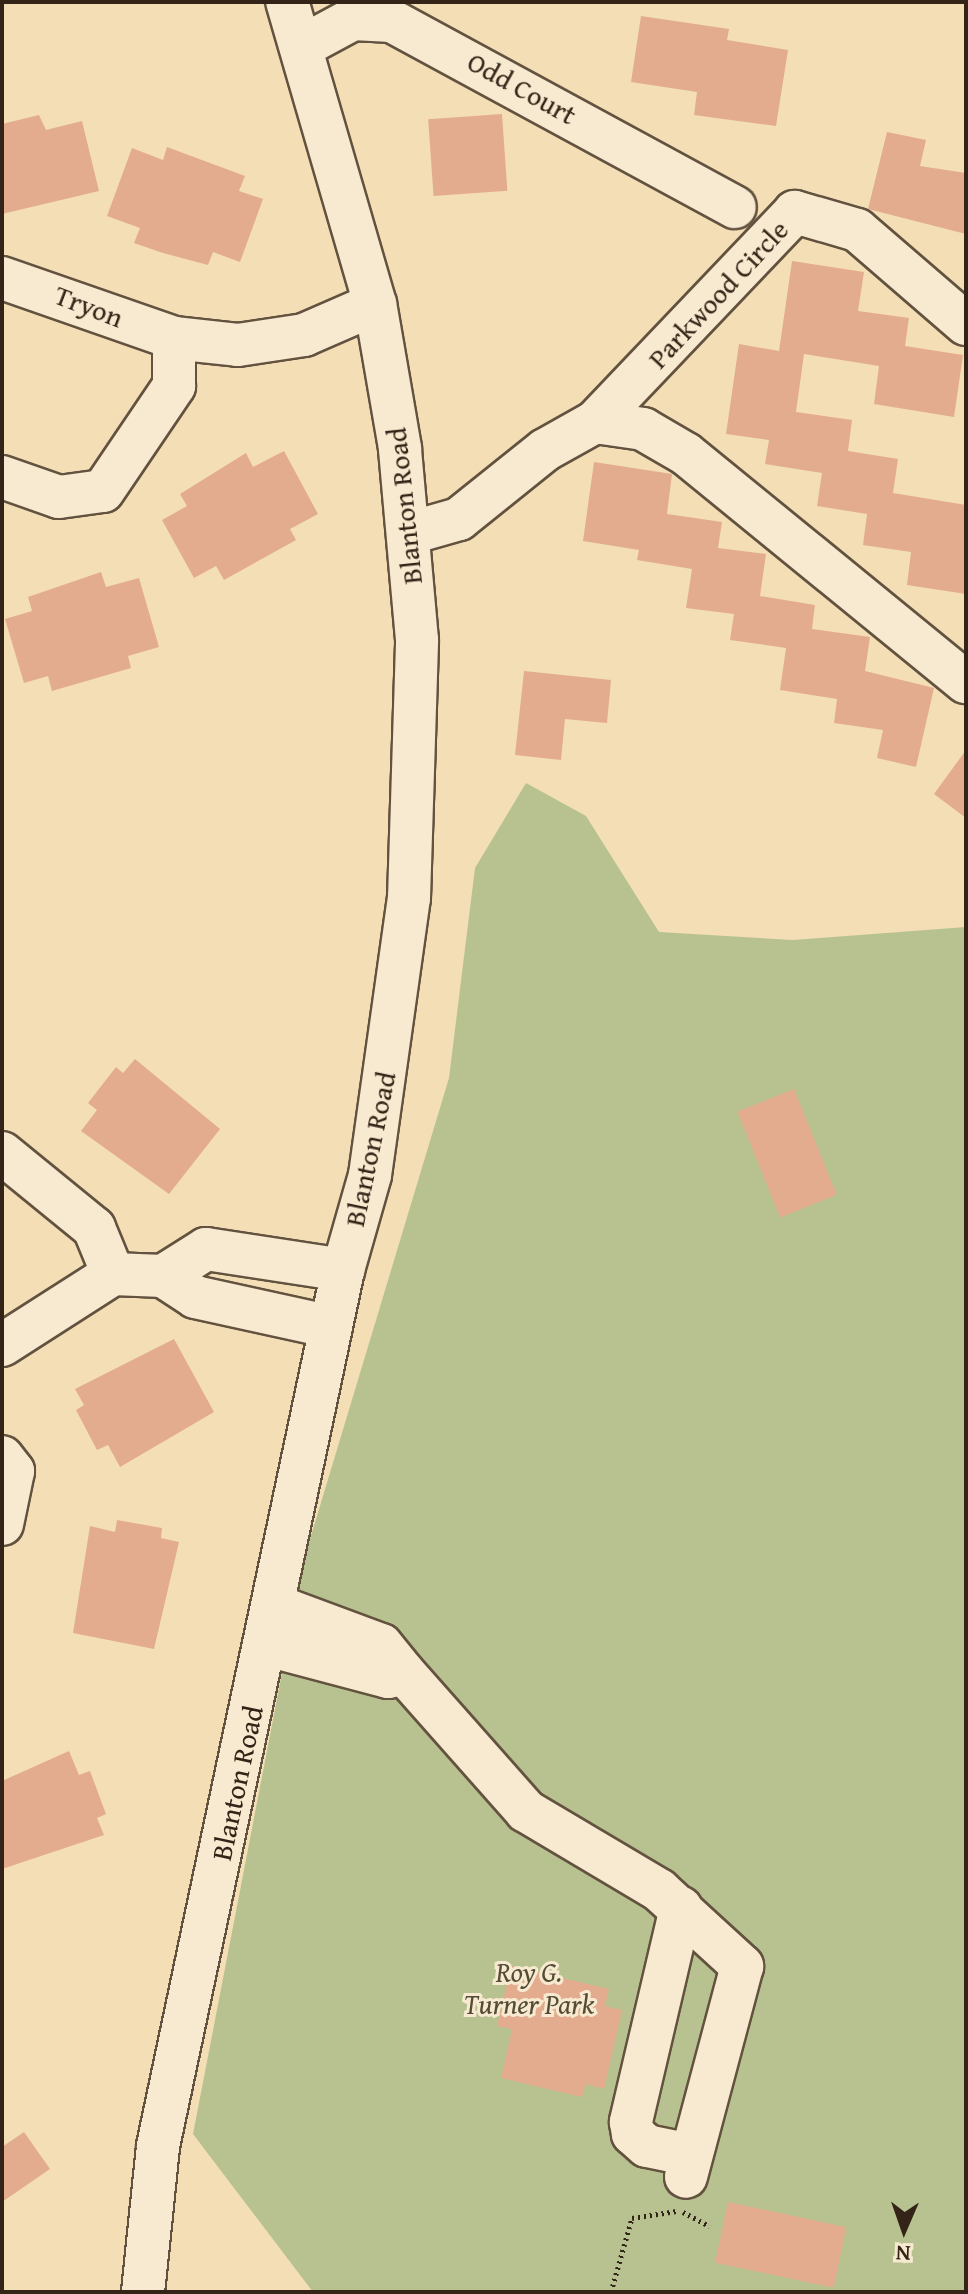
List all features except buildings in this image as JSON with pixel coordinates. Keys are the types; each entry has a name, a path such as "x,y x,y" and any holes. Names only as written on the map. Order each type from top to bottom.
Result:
{"street":[{"name":"Blanton Road","path":"143,2292 158,2146 271,1625 343,1270 370,1175 409,898 417,741 410,533 375,304 287,2"},
{"name":"Odd Court","path":"301,47 353,19 392,21 735,207"},
{"name":"Parkwood Circle","path":"410,533 459,519 545,450 595,422 795,212 857,230 966,324"},
{"name":"Tryon","path":"2,278 174,338 238,345 304,335 375,304"},
{"path":"2,477 59,497 103,491 174,386 174,338"},
{"path":"595,422 643,429 686,454 966,682"},
{"path":"2,1153 94,1228 113,1274"},
{"path":"163,1276 206,1249 343,1270"},
{"path":"2,1345 113,1274 163,1276 195,1297 331,1327"},
{"path":"2,1457 13,1471 2,1524"},
{"path":"271,1625 381,1645 526,1811 681,1908 742,1966 686,2180 633,2134 631,2122 681,1908"}],"path":[{"path":"611,2292 632,2218 686,2180"}],"green space":[{"name":"Roy G. Turner Park","path":"526,783 586,816 659,932 793,940 966,927 966,2292 313,2292 193,2134 304,1559 449,1078 475,868"}]}
